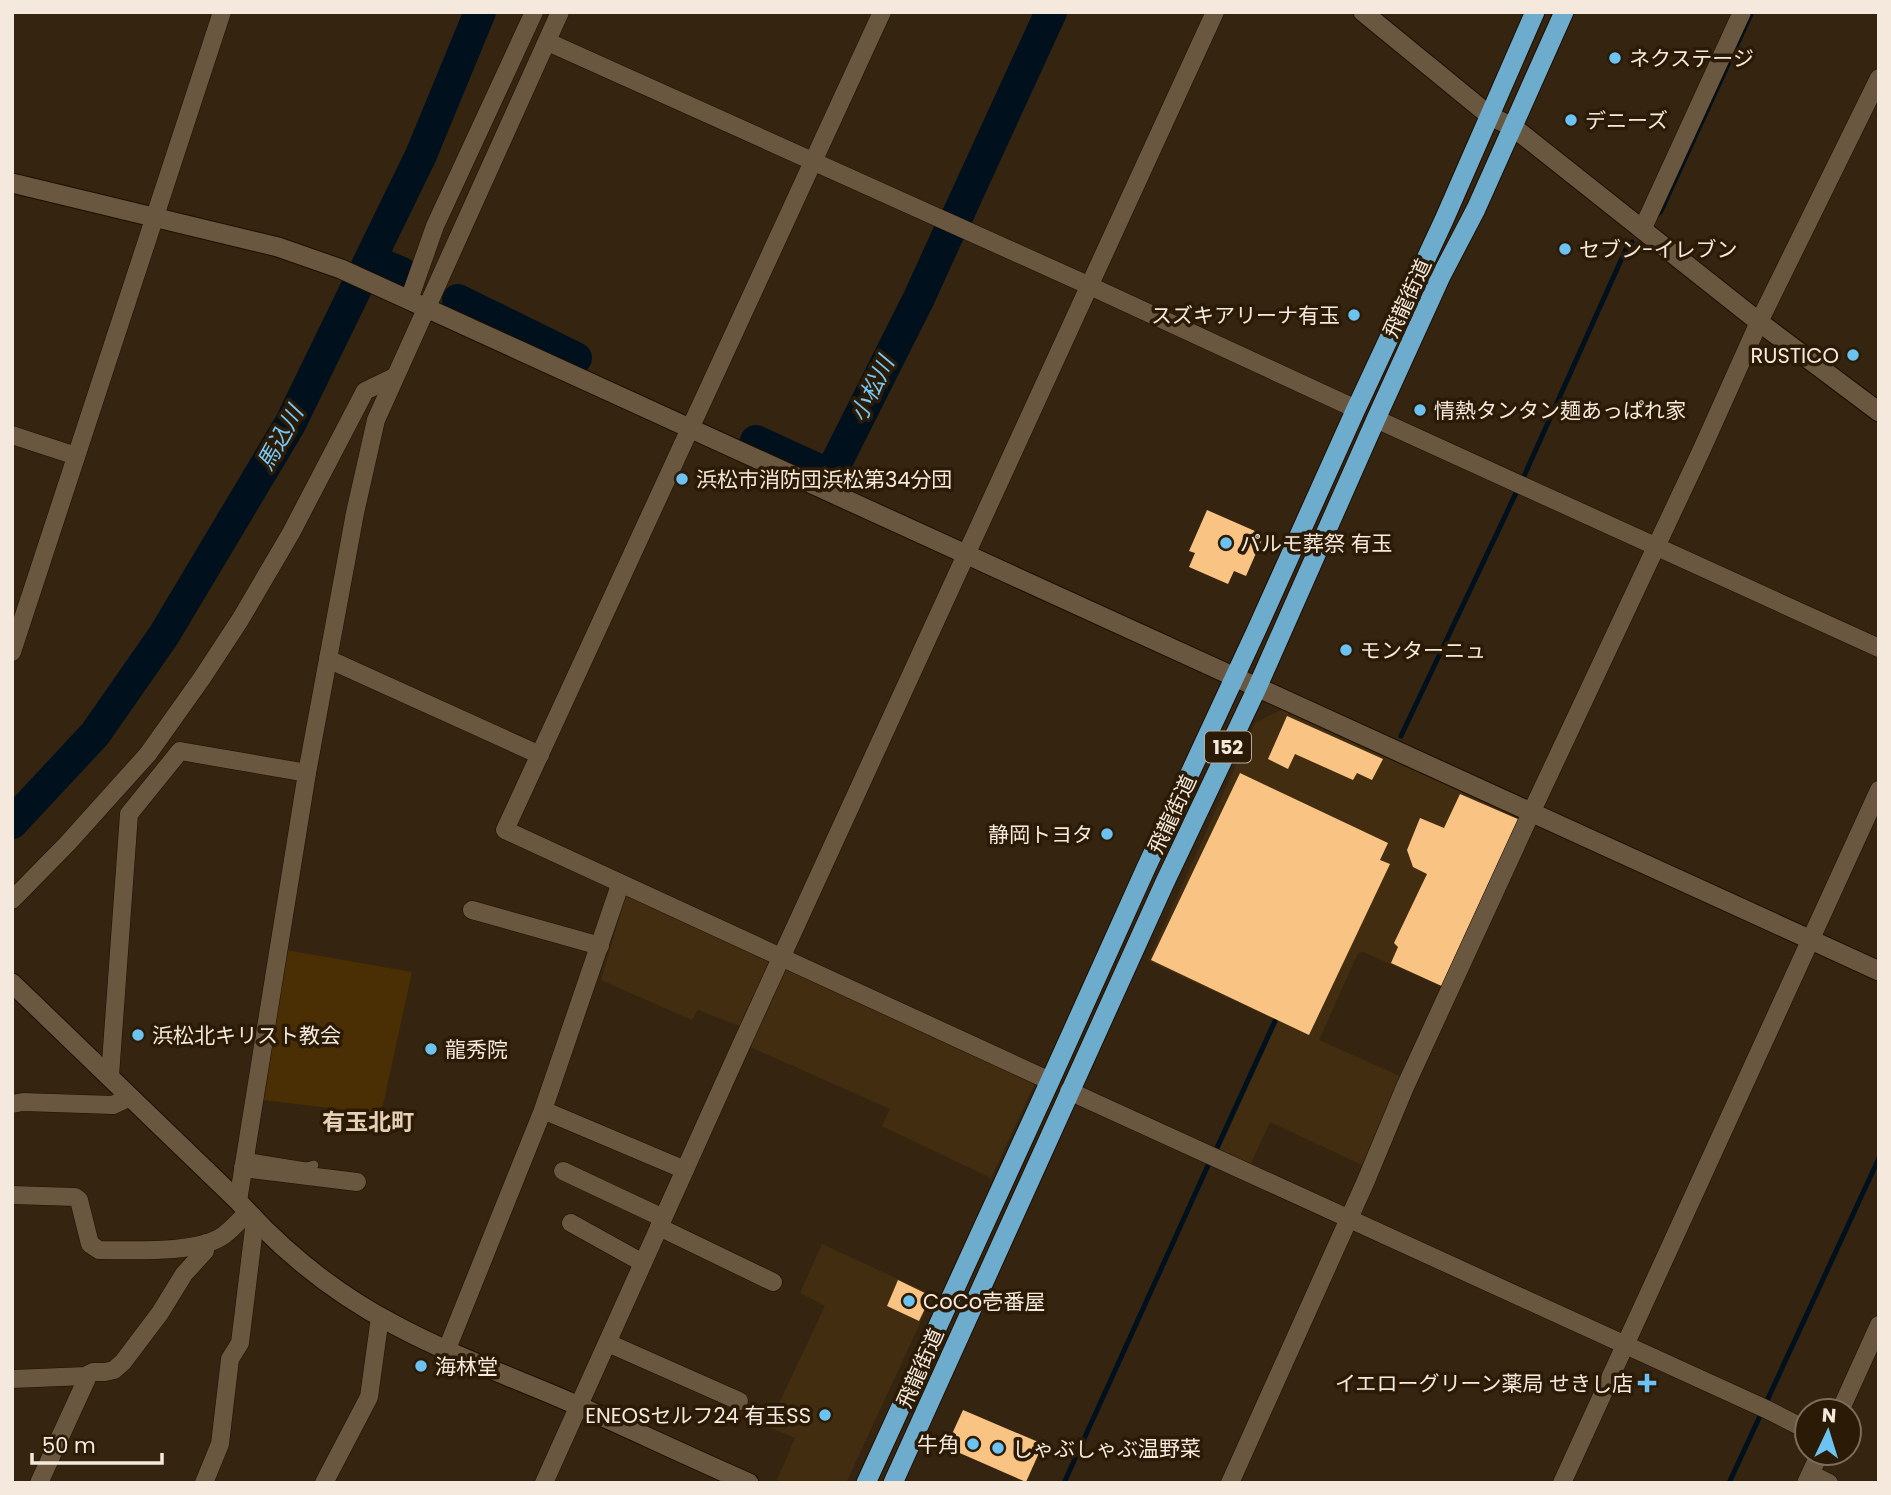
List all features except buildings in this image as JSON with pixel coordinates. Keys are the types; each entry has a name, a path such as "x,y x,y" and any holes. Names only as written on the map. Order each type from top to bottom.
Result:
{"highway":[{"name":"飛龍街道","path":"866,1483 1444,220 1535,12"},
{"name":"飛龍街道","path":"892,1483 1165,881 1257,688 1441,276 1476,209 1564,12"}],"street":[{"path":"12,652 222,12"},
{"path":"204,1483 220,1444 230,1359 240,1343 247,1211 244,1163 307,773 355,513 376,420 394,377 417,304 435,226 534,12"},
{"path":"417,304 548,42 560,12"},
{"path":"882,12 505,830 1051,1081"},
{"path":"544,1483 1215,12"},
{"path":"1363,12 1490,116 1513,127 1759,322 1879,412"},
{"path":"1642,230 1742,12"},
{"path":"548,42 1356,409"},
{"path":"1230,1483 1405,1087 1531,813 1759,322 1879,78"},
{"path":"12,183 278,247 341,269 1879,971"},
{"path":"12,900 148,754 240,620 291,533 365,391 394,377"},
{"path":"1376,419 1879,648"},
{"path":"12,435 76,456"},
{"path":"328,659 540,755"},
{"path":"110,1076 129,814 180,751 307,773"},
{"path":"1562,1483 1879,790"},
{"path":"447,1349 544,1110 620,885"},
{"path":"472,910 600,946"},
{"path":"16,992 110,1076 247,1211 319,1277 380,1317 749,1483"},
{"path":"1069,1091 1793,1423"},
{"path":"12,1104 23,1102 113,1105 130,1097"},
{"path":"544,1110 685,1171"},
{"path":"244,1163 357,1182"},
{"path":"563,1171 773,1282"},
{"path":"12,1195 71,1196 78,1199 90,1244 99,1250 175,1249 206,1242 223,1236 247,1211"},
{"path":"570,1223 643,1263"},
{"path":"12,1379 86,1376 114,1370 160,1313 184,1273 205,1251 206,1242"},
{"path":"324,1483 369,1397 380,1317"},
{"path":"1846,1397 1879,1325"},
{"path":"608,1343 739,1401"},
{"path":"39,1483 89,1374"},
{"path":"1809,1478 1829,1483"}],"lane":[{"path":"244,1163 306,1167 314,1165"}],"shaded area":[{"path":"1281,710 1520,821 1446,988 1363,952 1358,953 1319,1040 1402,1077 1362,1165 1270,1122 1250,1166 1219,1151 1278,1021 1148,961 1255,723"},
{"path":"626,895 771,959 739,1026 698,1010 692,1020 601,980"},
{"path":"286,950 412,972 381,1114 262,1100"},
{"path":"784,966 1036,1081 991,1178 882,1126 890,1109 748,1046"},
{"path":"822,1244 933,1295 846,1483 784,1483 777,1480 795,1438 768,1427 825,1306 800,1293"}],"waterway":[{"name":"馬込川","path":"12,823 95,734 164,635 290,424 421,155 480,12"},
{"name":"小松川","path":"956,219 1051,12"},
{"path":"1657,215 1752,12"},
{"name":"小松川","path":"756,441 830,475 950,230"},
{"path":"1401,736 1525,474 1626,249 1632,242"},
{"name":"小松川","path":"371,260 402,273"},
{"name":"小松川","path":"458,300 576,358"},
{"path":"1216,1150 1275,1021"},
{"path":"1729,1483 1879,1158"},
{"path":"1064,1483 1210,1161"}],"place":[{"name":"ネクステージ","path":"1615,58"},
{"name":"デニーズ","path":"1571,120"},
{"name":"セブン-イレブン","path":"1565,249"},
{"name":"スズキアリーナ有玉","path":"1354,315"},
{"name":"RUSTICO","path":"1853,355"},
{"name":"情熱タンタン麺あっぱれ家","path":"1420,410"},
{"name":"浜松市消防団浜松第34分団","path":"682,479"},
{"name":"パルモ葬祭 有玉","path":"1226,543"},
{"name":"モンターニュ","path":"1346,650"},
{"name":"静岡トヨタ","path":"1107,834"},
{"name":"浜松北キリスト教会","path":"138,1035"},
{"name":"龍秀院","path":"431,1049"},
{"name":"CoCo壱番屋","path":"909,1301"},
{"name":"海林堂","path":"421,1366"},
{"name":"イエローグリーン薬局 せきし店","path":"1647,1383"},
{"name":"ENEOSセルフ24 有玉SS","path":"825,1415"},
{"name":"牛角","path":"973,1444"},
{"name":"しゃぶしゃぶ温野菜","path":"998,1448"}],"district":[{"name":"有玉北町","path":"368,1122"}]}
